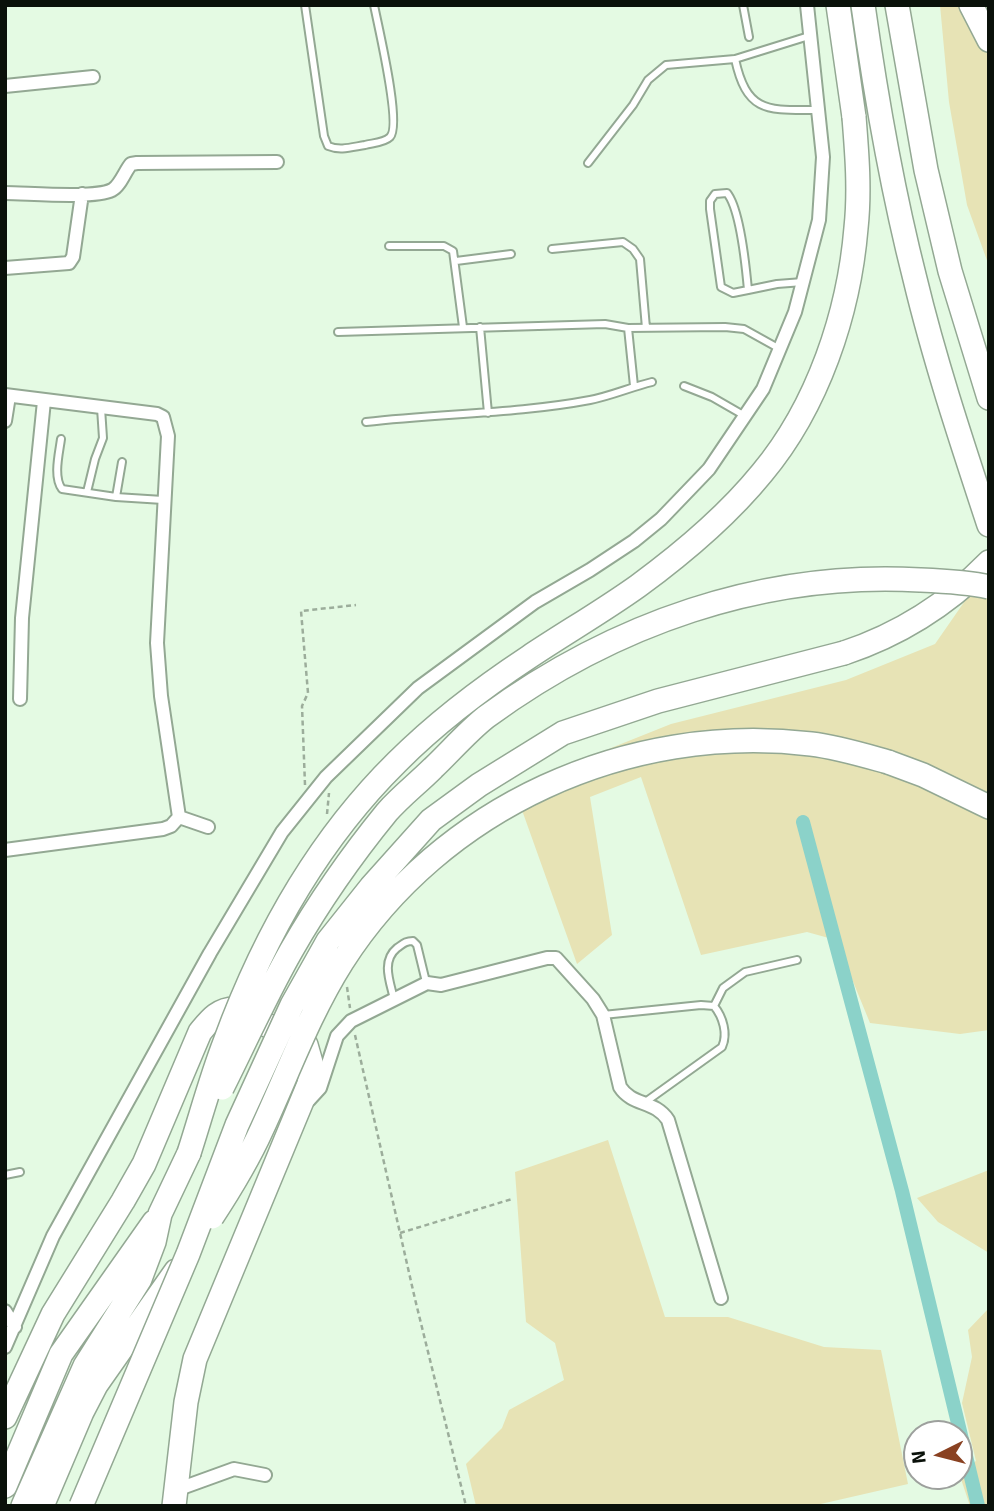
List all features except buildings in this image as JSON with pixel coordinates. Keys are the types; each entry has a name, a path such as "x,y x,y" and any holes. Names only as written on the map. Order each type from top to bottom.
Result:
{"highway":[{"path":"189,1153 224,1043 268,940 326,846 360,801 397,762 477,693 636,587 705,533 765,470 788,436 822,370 845,301 857,226 857,151 838,5"},
{"path":"863,5 889,161 915,278 952,415 989,524"},
{"path":"897,5 926,170 950,271 989,398"},
{"path":"971,5 989,40"},
{"path":"81,1506 188,1254 237,1125 298,995 328,941 371,887 431,820 479,785 563,733 658,701 784,670 878,642 942,605 989,562"},
{"path":"5,1486 61,1354 160,1214 290,952 334,881 389,810 485,718 564,667 641,629 746,593 820,581 859,579 926,580 989,587"},
{"path":"42,1506 96,1385 188,1254 247,1159 316,1009 342,962 371,921 401,887 460,836 527,794 598,765 651,751 695,744 774,741 851,751 923,775 989,807"},
{"path":"5,1417 54,1314 123,1201 154,1142 200,1032 210,1019 225,1009 235,1009 306,1045 312,1066 309,1084 195,1359 186,1402 175,1498"},
{"path":"23,1506 85,1366 140,1279 154,1242 160,1214"}],"street":[{"path":"5,1347 54,1236 177,1013 282,832 326,777 418,688 535,602 590,570 634,541 661,519 709,469 763,389 796,312 819,220 823,157 807,5"},
{"path":"5,86 93,77"},
{"path":"5,193 82,194 110,191 115,189 131,164 137,163 277,163"},
{"path":"5,268 69,263 73,257 82,194"},
{"path":"5,421 7,395 157,414 163,417 168,436 157,643 161,696 179,817"},
{"path":"20,699 22,618 44,401"},
{"path":"179,817 208,827"},
{"path":"5,850 163,829 171,826 179,817"},
{"path":"297,1114 320,1088 337,1036 351,1021 427,984 450,983 556,958 603,1014 620,1087 625,1095 662,1111 668,1120 721,1297"},
{"path":"5,1311 15,1327"},
{"path":"175,1498 234,1469 265,1475"}],"lane":[{"path":"305,5 324,136 328,146 336,149 381,142 389,138 394,130 393,109 374,5"},
{"path":"743,5 749,37"},
{"path":"588,163 648,80 666,65 735,59 809,36"},
{"path":"735,59 739,80 748,95 762,106 777,110 818,110"},
{"path":"748,290 745,257 733,205 727,193 715,194 710,201 710,209 719,282 725,291 733,293 803,282"},
{"path":"552,249 623,242 633,249 640,259 646,328"},
{"path":"389,246 444,246 453,251 463,327"},
{"path":"456,261 511,254"},
{"path":"338,332 605,324 628,328 725,327 744,329 780,349"},
{"path":"480,327 488,413"},
{"path":"628,328 634,386"},
{"path":"366,422 425,415 488,413 592,400 652,382"},
{"path":"684,386 745,416"},
{"path":"87,492 103,438 102,408"},
{"path":"61,439 57,475 62,489 116,497 163,500"},
{"path":"116,497 122,462"},
{"path":"394,999 387,962 392,952 405,942 413,941 417,945 427,984"},
{"path":"714,1006 723,988 745,972 797,960"},
{"path":"603,1014 701,1005 714,1006 719,1012 726,1039 722,1047 644,1103"},
{"path":"5,1175 20,1172"}],"path":[{"path":"306,802 302,706 308,694 301,611 356,605"},
{"path":"351,1021 466,1506"},
{"path":"400,1233 512,1199"}],"shaded area":[{"path":"940,5 989,5 989,266 967,205 949,102"},
{"path":"989,571 989,1030 960,1034 870,1023 836,940 807,932 701,955 641,777 590,797 612,935 577,964 518,799 611,748 671,724 846,680 935,644 976,585"},
{"path":"608,1140 665,1317 728,1317 824,1347 881,1350 903,1459 903,1485 812,1506 476,1506 466,1464 502,1428 509,1410 564,1380 555,1343 526,1322 515,1172"},
{"path":"989,1170 989,1253 938,1222 917,1198"},
{"path":"989,1308 989,1506 970,1506 965,1490 973,1490 973,1463 976,1461 973,1420 966,1420 962,1403 972,1357 968,1330"}],"waterway":[{"path":"803,822 902,1191 978,1506"}]}
